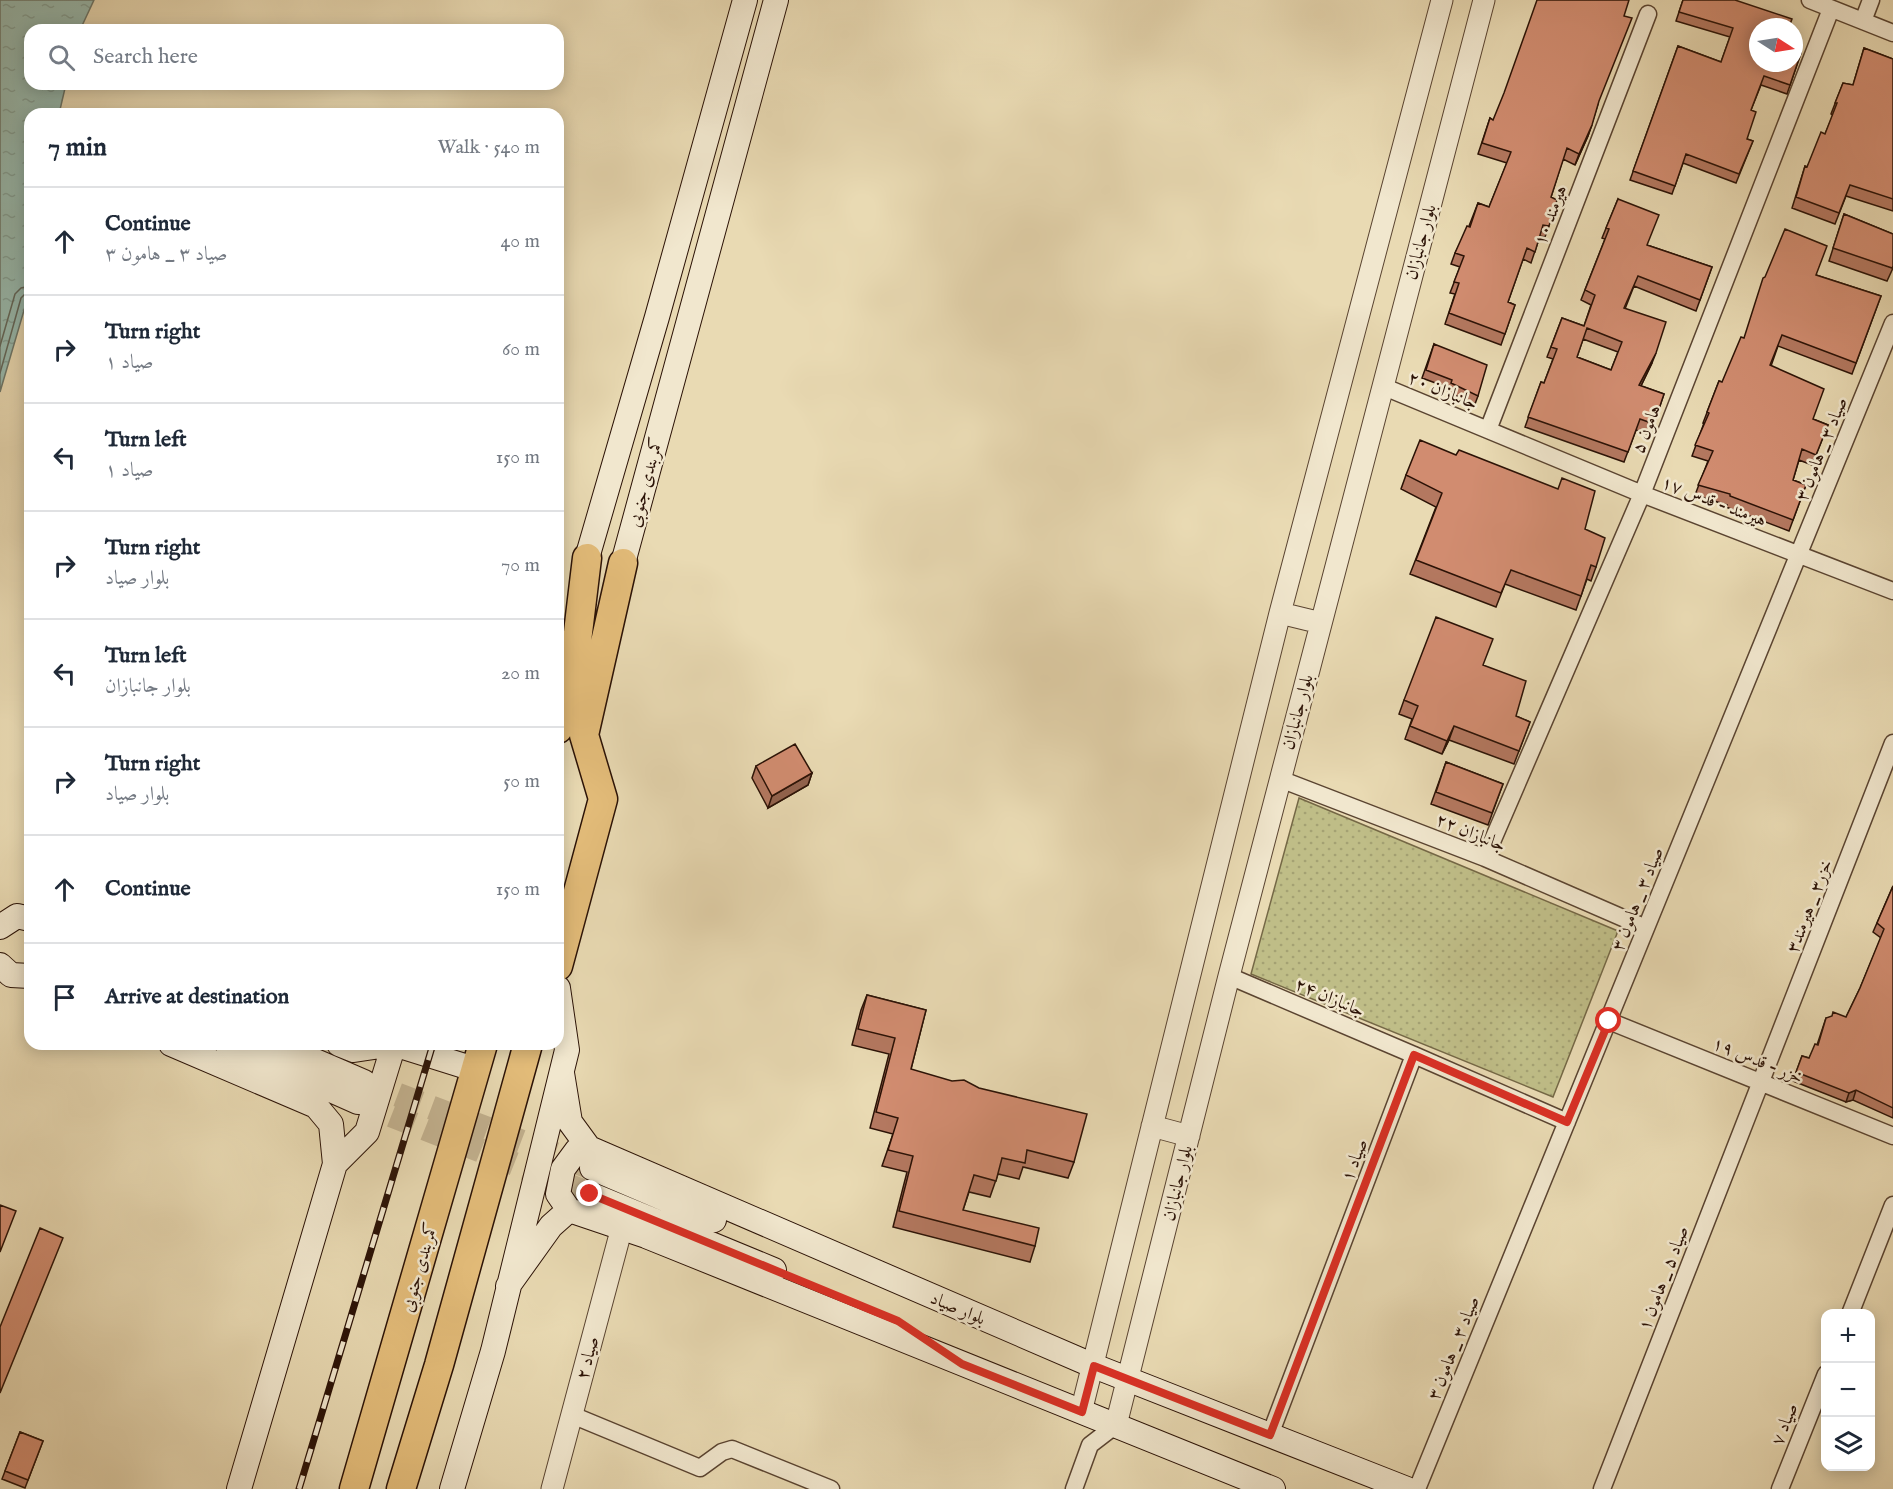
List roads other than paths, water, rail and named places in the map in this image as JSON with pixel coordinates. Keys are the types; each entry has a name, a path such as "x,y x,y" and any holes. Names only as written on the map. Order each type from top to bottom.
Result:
{"highway":[{"name":"کمربندی جنوبی","path":"564,701 577,641 587,558"},
{"name":"کمربندی جنوبی","path":"564,944 603,799 584,735 623,563"},
{"path":"577,641 605,648"},
{"path":"401,1489 439,1365 526,1050"},
{"name":"کمربندی جنوبی","path":"354,1489 480,1057"}],"main road":[{"name":"کمربندی جنوبی","path":"587,558 745,0"},
{"name":"کمربندی جنوبی","path":"623,563 777,0"},
{"path":"657,317 687,326"},
{"path":"608,483 642,493"},
{"path":"0,927 17,916 24,918"},
{"path":"452,1489 493,1351 562,1073 567,1050 564,1029"},
{"path":"185,1050 316,1106 332,1124 335,1164 239,1489"},
{"path":"244,1050 361,1092 287,1050"},
{"path":"335,1164 367,1132 392,1050"},
{"path":"434,1050 480,1057"},
{"path":"562,1073 570,1122 591,1158"},
{"path":"591,1158 577,1150 563,1169 558,1194 569,1210 622,1227 1273,1489"},
{"name":"بلوار صیاد","path":"591,1158 988,1320 1094,1366 1407,1489"},
{"path":"590,1194 898,1321 962,1364"},
{"path":"508,1286 551,1226 569,1210"}],"street":[{"path":"1090,1445 1082,1412 1105,1314 1280,613 1442,0"},
{"name":"بلوار جانبازان","path":"1116,1425 1320,623 1484,0"},
{"path":"1810,0 1893,33"},
{"path":"1863,21 1871,0"},
{"name":"هامون ۵","path":"1485,858 1642,494 1831,9"},
{"name":"هیرمند ۱۰","path":"1488,430 1648,14"},
{"name":"صیاد ۳ _ هامون ۳","path":"1417,1489 1893,323"},
{"name":"جانبازان ۲۰","path":"1382,386 1488,430"},
{"name":"هیرمند - قدس ۱۷","path":"1488,430 1642,494 1893,591"},
{"path":"1280,613 1320,623"},
{"name":"خزر۳ _ هیرمند۳","path":"1761,1082 1893,743"},
{"name":"جانبازان ۲۲","path":"1280,779 1485,858 1646,928"},
{"name":"جانبازان ۲۴","path":"1229,976 1414,1055"},
{"name":"خزر - قدس ۱۹","path":"1609,1021 1893,1136"},
{"path":"1414,1055 1567,1122"},
{"name":"صیاد ۱","path":"1270,1435 1414,1055"},
{"name":"صیاد ۵ _ هامون ۱","path":"1602,1489 1761,1082"},
{"path":"1152,1126 1189,1136"},
{"path":"1852,1309 1893,1205"},
{"name":"صیاد ۲","path":"552,1489 622,1227"},
{"name":"صیاد ۷","path":"1780,1489 1821,1386"},
{"path":"572,1415 700,1468 722,1452 732,1449 820,1487"},
{"path":"1074,1489 1090,1445 1116,1425"}],"water":[{"path":"0,0 94,0 83,24 24,24 24,90 65,90 60,108 24,108 24,310 0,392"}],"tunnel":[{"path":"364,1082 589,1167"},
{"path":"358,1102 590,1194"}],"railway":[{"path":"299,1489 431,1050"}]}
